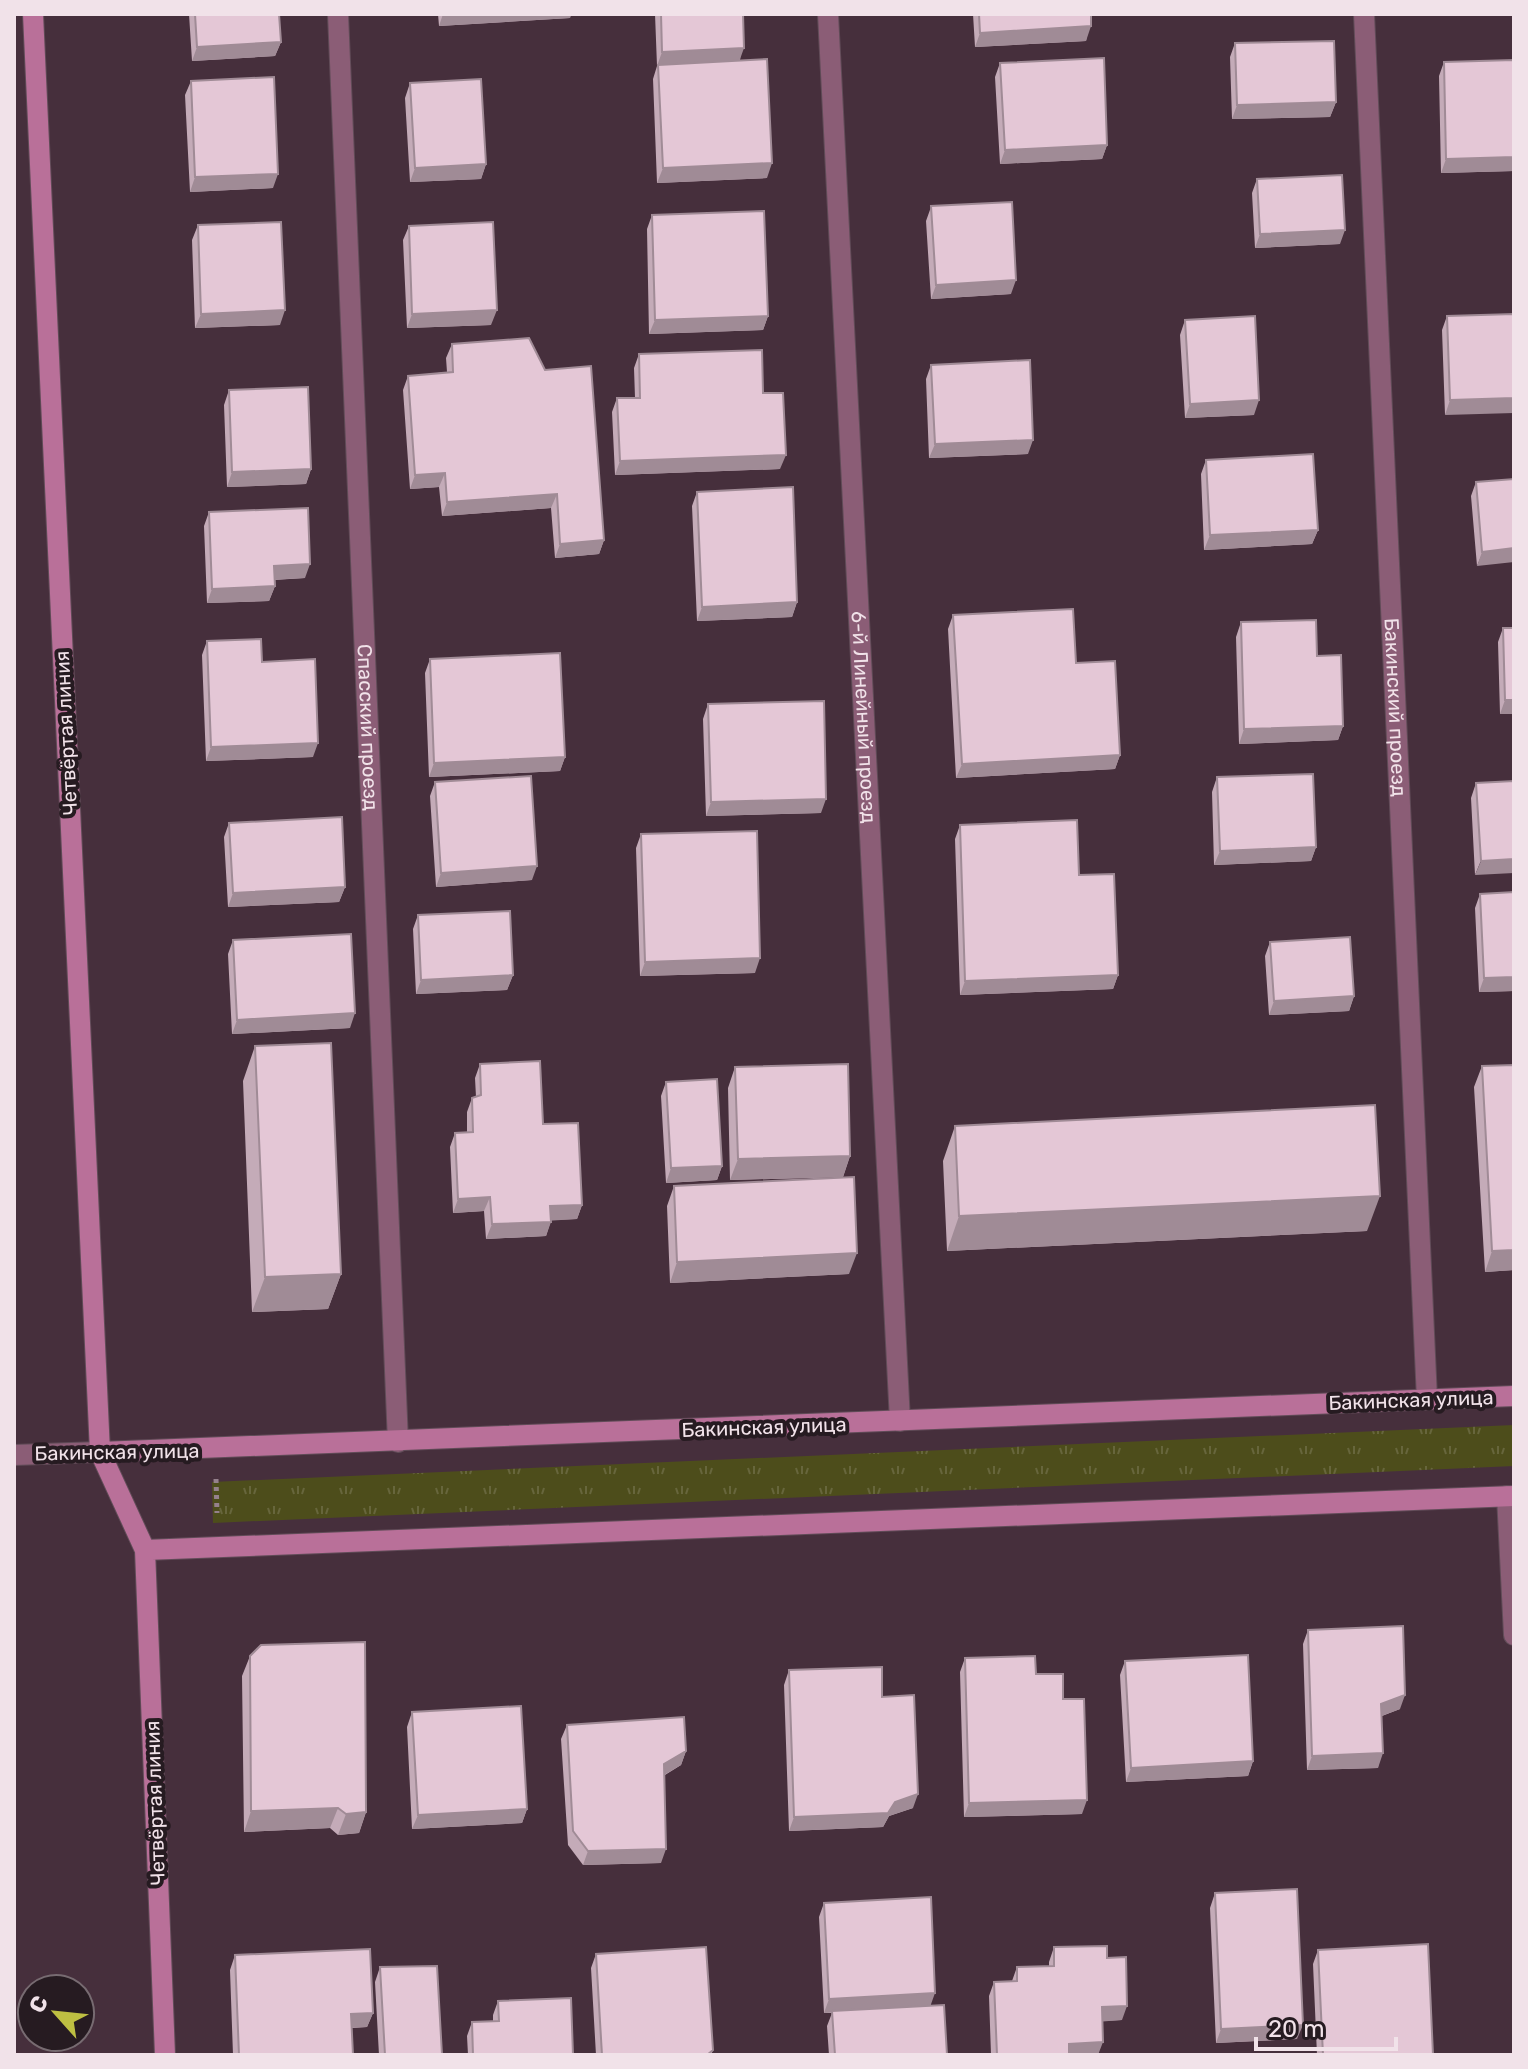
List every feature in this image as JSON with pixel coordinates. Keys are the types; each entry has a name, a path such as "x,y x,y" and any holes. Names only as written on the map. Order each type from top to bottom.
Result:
{"street":[{"name":"Четвёртая линия","path":"33,14 100,1452"},
{"name":"Спасский проезд","path":"338,14 398,1442"},
{"name":"6-й Линейный проезд","path":"828,14 900,1421"},
{"name":"Бакинский проезд","path":"1364,14 1427,1399"},
{"name":"Бакинская улица","path":"14,1455 215,1450 1514,1396"},
{"path":"100,1452 145,1550 218,1550 1510,1496 1514,1635"},
{"name":"Четвёртая линия","path":"145,1550 165,2055"}],"path":[{"path":"215,1450 218,1550"}],"green space":[{"path":"1514,1425 1514,1466 213,1523 212,1482"}],"building":[{"path":"195,14 279,14 281,42 197,47"},
{"path":"661,14 743,14 744,48 662,52"},
{"path":"979,14 1091,14 1091,26 980,33"},
{"path":"1334,41 1336,102 1237,105 1235,43"},
{"path":"1104,58 1107,145 1005,150 1000,63"},
{"path":"767,59 772,163 663,168 658,65"},
{"path":"1514,60 1514,157 1446,159 1444,62"},
{"path":"274,77 278,174 195,177 191,81"},
{"path":"481,79 486,164 415,168 410,83"},
{"path":"1342,175 1345,230 1260,234 1257,179"},
{"path":"1012,202 1016,280 936,285 931,206"},
{"path":"764,211 768,316 655,320 652,215"},
{"path":"281,222 285,310 201,314 198,225"},
{"path":"493,222 497,310 412,314 409,226"},
{"path":"1514,314 1514,398 1450,400 1447,316"},
{"path":"1255,316 1259,400 1190,404 1185,320"},
{"path":"529,338 545,370 591,366 604,540 560,544 557,494 447,502 445,473 415,475 408,376 453,372 452,344"},
{"path":"762,350 763,393 783,393 786,455 620,461 617,398 640,398 639,354"},
{"path":"1030,360 1033,440 935,444 931,365"},
{"path":"308,387 311,469 232,472 229,390"},
{"path":"1313,454 1318,530 1210,535 1206,460"},
{"path":"1514,479 1514,548 1482,552 1476,482"},
{"path":"793,487 797,602 702,607 697,492"},
{"path":"308,508 310,564 274,566 275,586 212,589 209,512"},
{"path":"1073,609 1076,663 1115,661 1120,755 962,764 953,615"},
{"path":"1316,620 1317,656 1341,655 1343,726 1244,729 1241,622"},
{"path":"1503,628 1514,628 1514,700 1505,700"},
{"path":"261,639 262,662 315,659 318,743 211,747 207,641"},
{"path":"560,653 565,757 434,763 430,659"},
{"path":"824,701 826,799 711,802 708,704"},
{"path":"1313,774 1316,847 1220,851 1217,777"},
{"path":"531,776 537,866 441,873 435,782"},
{"path":"1514,781 1514,859 1481,861 1476,783"},
{"path":"342,817 345,887 233,893 229,823"},
{"path":"1077,820 1079,875 1114,874 1118,975 965,981 960,825"},
{"path":"757,831 760,958 645,962 641,834"},
{"path":"1514,892 1514,977 1484,978 1480,894"},
{"path":"510,911 513,975 421,980 418,915"},
{"path":"351,934 355,1013 237,1020 233,940"},
{"path":"1350,937 1354,996 1274,1001 1270,942"},
{"path":"331,1043 341,1274 265,1277 255,1046"},
{"path":"540,1061 543,1124 578,1123 582,1205 550,1206 551,1222 492,1224 490,1197 458,1199 455,1133 473,1132 472,1098 481,1095 480,1064"},
{"path":"848,1064 850,1156 738,1159 735,1067"},
{"path":"1514,1065 1514,1250 1492,1251 1482,1066"},
{"path":"717,1079 722,1166 671,1168 666,1082"},
{"path":"1375,1105 1380,1196 959,1216 955,1126"},
{"path":"854,1177 857,1253 677,1262 674,1186"},
{"path":"1403,1626 1405,1695 1381,1704 1383,1753 1312,1756 1308,1630"},
{"path":"365,1642 366,1812 346,1814 338,1808 251,1811 250,1656 261,1645"},
{"path":"1248,1655 1253,1761 1131,1768 1125,1661"},
{"path":"1035,1656 1036,1674 1063,1674 1063,1699 1084,1699 1087,1800 969,1803 965,1658"},
{"path":"882,1667 882,1697 914,1695 918,1794 895,1802 888,1813 794,1817 789,1670"},
{"path":"521,1706 527,1809 418,1815 412,1712"},
{"path":"684,1717 686,1751 664,1764 666,1849 588,1851 573,1831 567,1725"},
{"path":"1297,1889 1303,2025 1221,2029 1215,1893"},
{"path":"931,1897 935,1993 829,1999 824,1903"},
{"path":"1428,1944 1433,2055 1323,2055 1318,1950"},
{"path":"1107,1946 1107,1958 1126,1957 1127,2006 1102,2007 1103,2042 1069,2044 1069,2055 997,2055 994,1982 1017,1981 1017,1967 1054,1966 1054,1947"},
{"path":"706,1947 713,2050 707,2055 602,2055 596,1954"},
{"path":"370,1949 373,2013 351,2014 353,2055 239,2055 235,1955"},
{"path":"437,1966 442,2055 385,2055 380,1967"},
{"path":"571,1998 573,2055 473,2055 472,2022 499,2021 498,2001"},
{"path":"944,2005 947,2055 835,2055 832,2011"}]}
